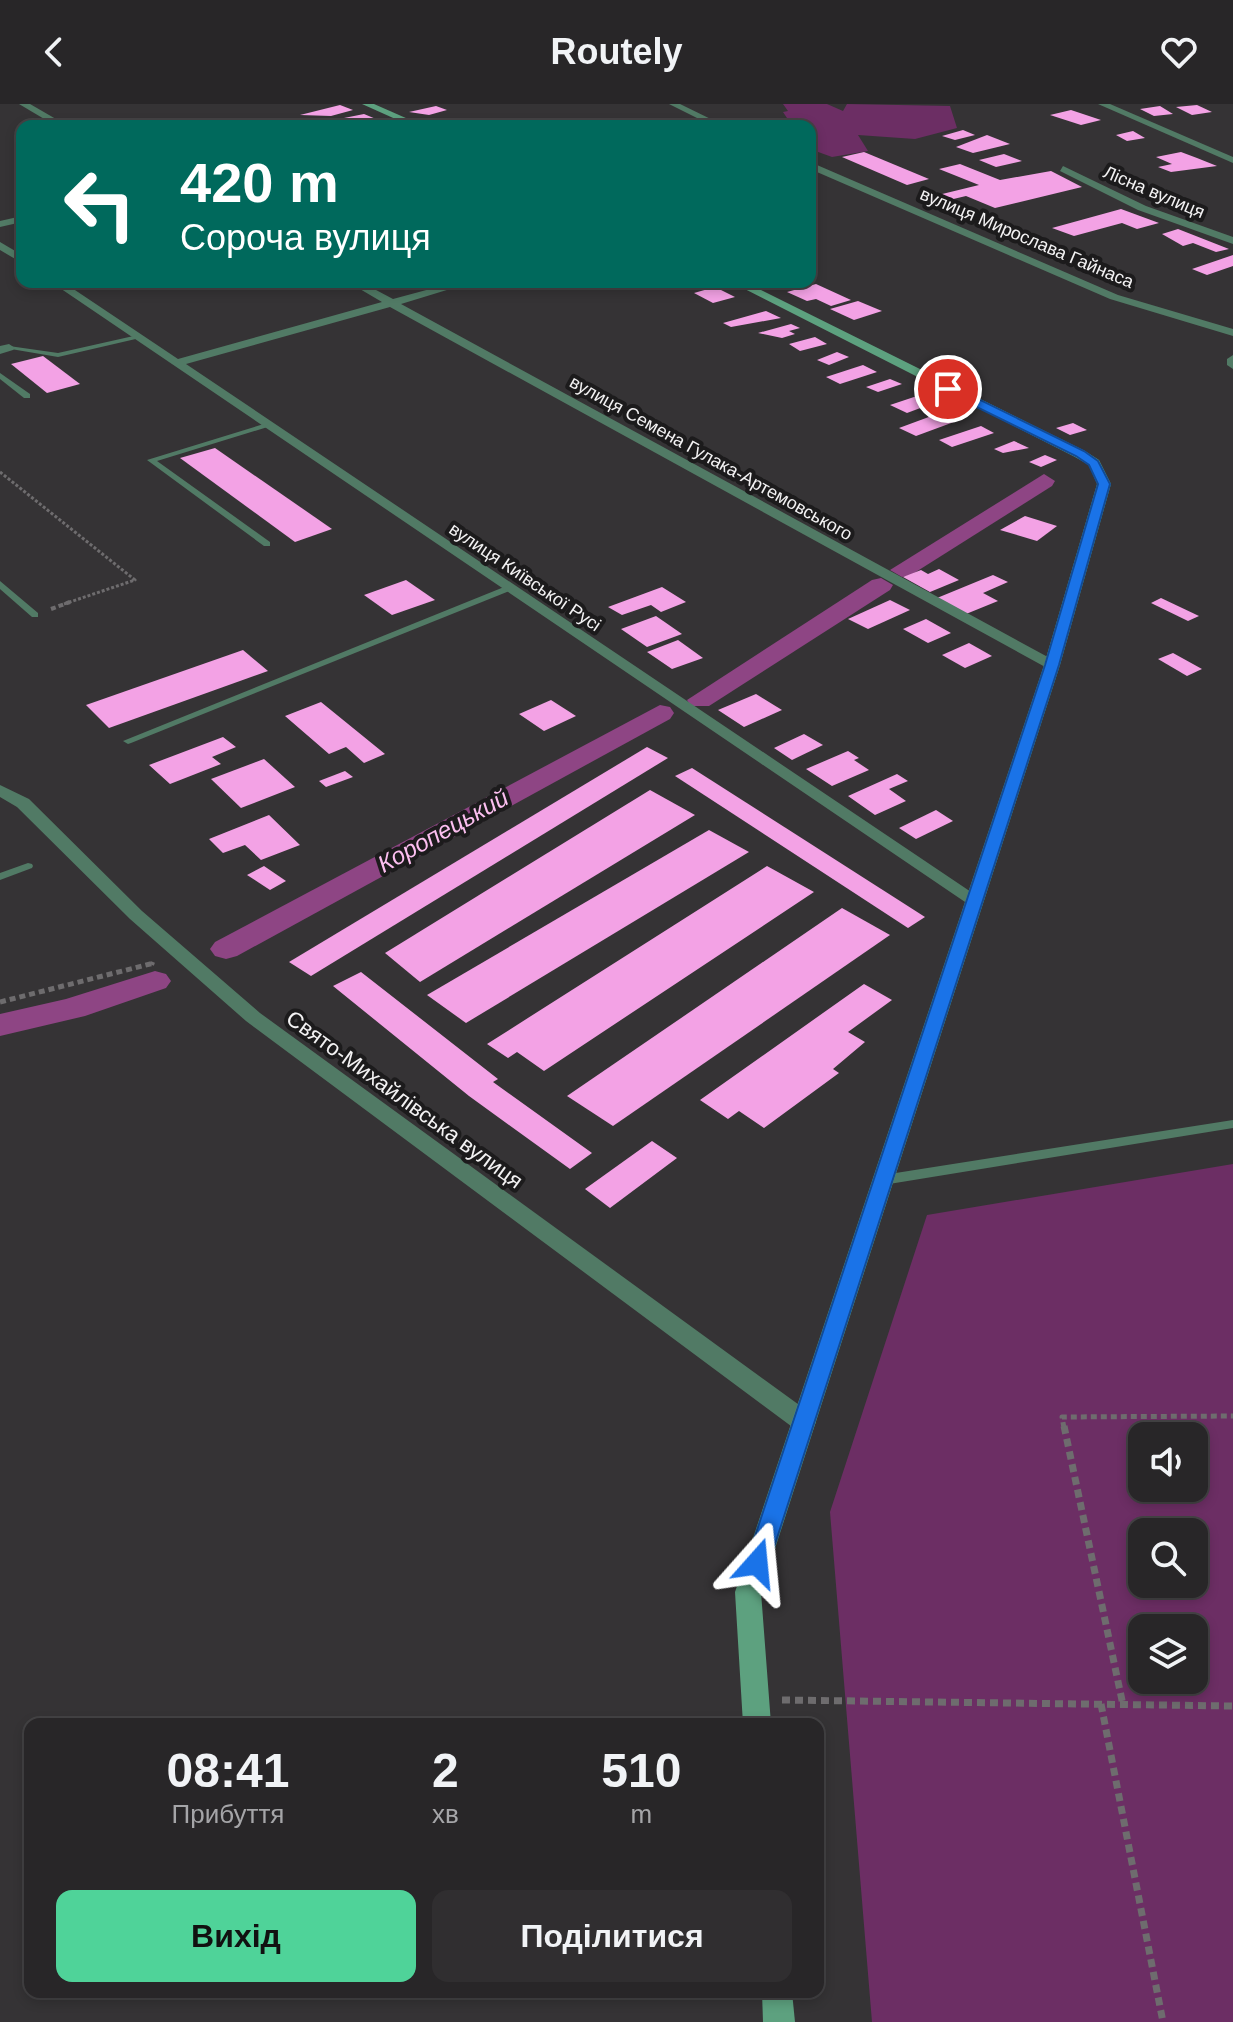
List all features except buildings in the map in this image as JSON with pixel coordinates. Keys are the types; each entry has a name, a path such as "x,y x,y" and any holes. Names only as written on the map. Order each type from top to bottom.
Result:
{"main road":[{"path":"371,106 391,104"},
{"path":"371,106 405,120"},
{"path":"748,288 1094,463 1104,484 1052,665 748,1592 756,1712"},
{"path":"777,1998 779,2022"}],"street":[{"path":"23,104 52,120"},
{"path":"673,104 707,120"},
{"path":"1102,104 1233,160"},
{"name":"вулиця Мирослава Гайнаса","path":"816,168 1114,297 1233,333"},
{"name":"Лісна вулиця","path":"1063,169 1142,208 1233,241"},
{"name":"вулиця Київської Русі","path":"65,288 974,900"},
{"name":"вулиця Семена Гулака-Артемовського","path":"364,288 1052,665"},
{"path":"177,363 447,288"},
{"path":"1233,359 1233,365"},
{"name":"Свято-Михайлівська вулиця","path":"0,790 23,803 136,915 253,1017 804,1422"}],"lane":[{"path":"4,349 58,355 138,337"},
{"path":"0,375 27,396"},
{"path":"267,544 151,460 270,425"},
{"path":"0,584 35,615"},
{"path":"128,741 509,588"},
{"path":"0,877 28,866"},
{"path":"883,1180 1233,1124"}],"path":[{"path":"0,472 135,580 35,615"},
{"path":"0,1002 155,964"},
{"path":"1123,1705 1062,1417 1233,1416"},
{"path":"1101,1704 1163,2022"},
{"path":"756,1712 1101,1704 1233,1706"}],"shaded area":[{"path":"783,104 827,104 843,111 847,104 950,106 957,128 915,139 858,135 868,151 832,157 816,151 816,120 781,120 787,118 783,112 788,111"},
{"path":"1233,1164 1233,2022 872,2022 830,1512 927,1215"}],"waterway":[{"name":"Коропецький","path":"902,570 1044,481"},
{"name":"Коропецький","path":"700,700 881,585"},
{"name":"Коропецький","path":"226,949 660,713"},
{"name":"Коропецький","path":"0,1025 73,1008 155,981"}],"route":[{"path":"757,1563 1052,665 1104,484 1094,463 1080,454 948,389"}]}
